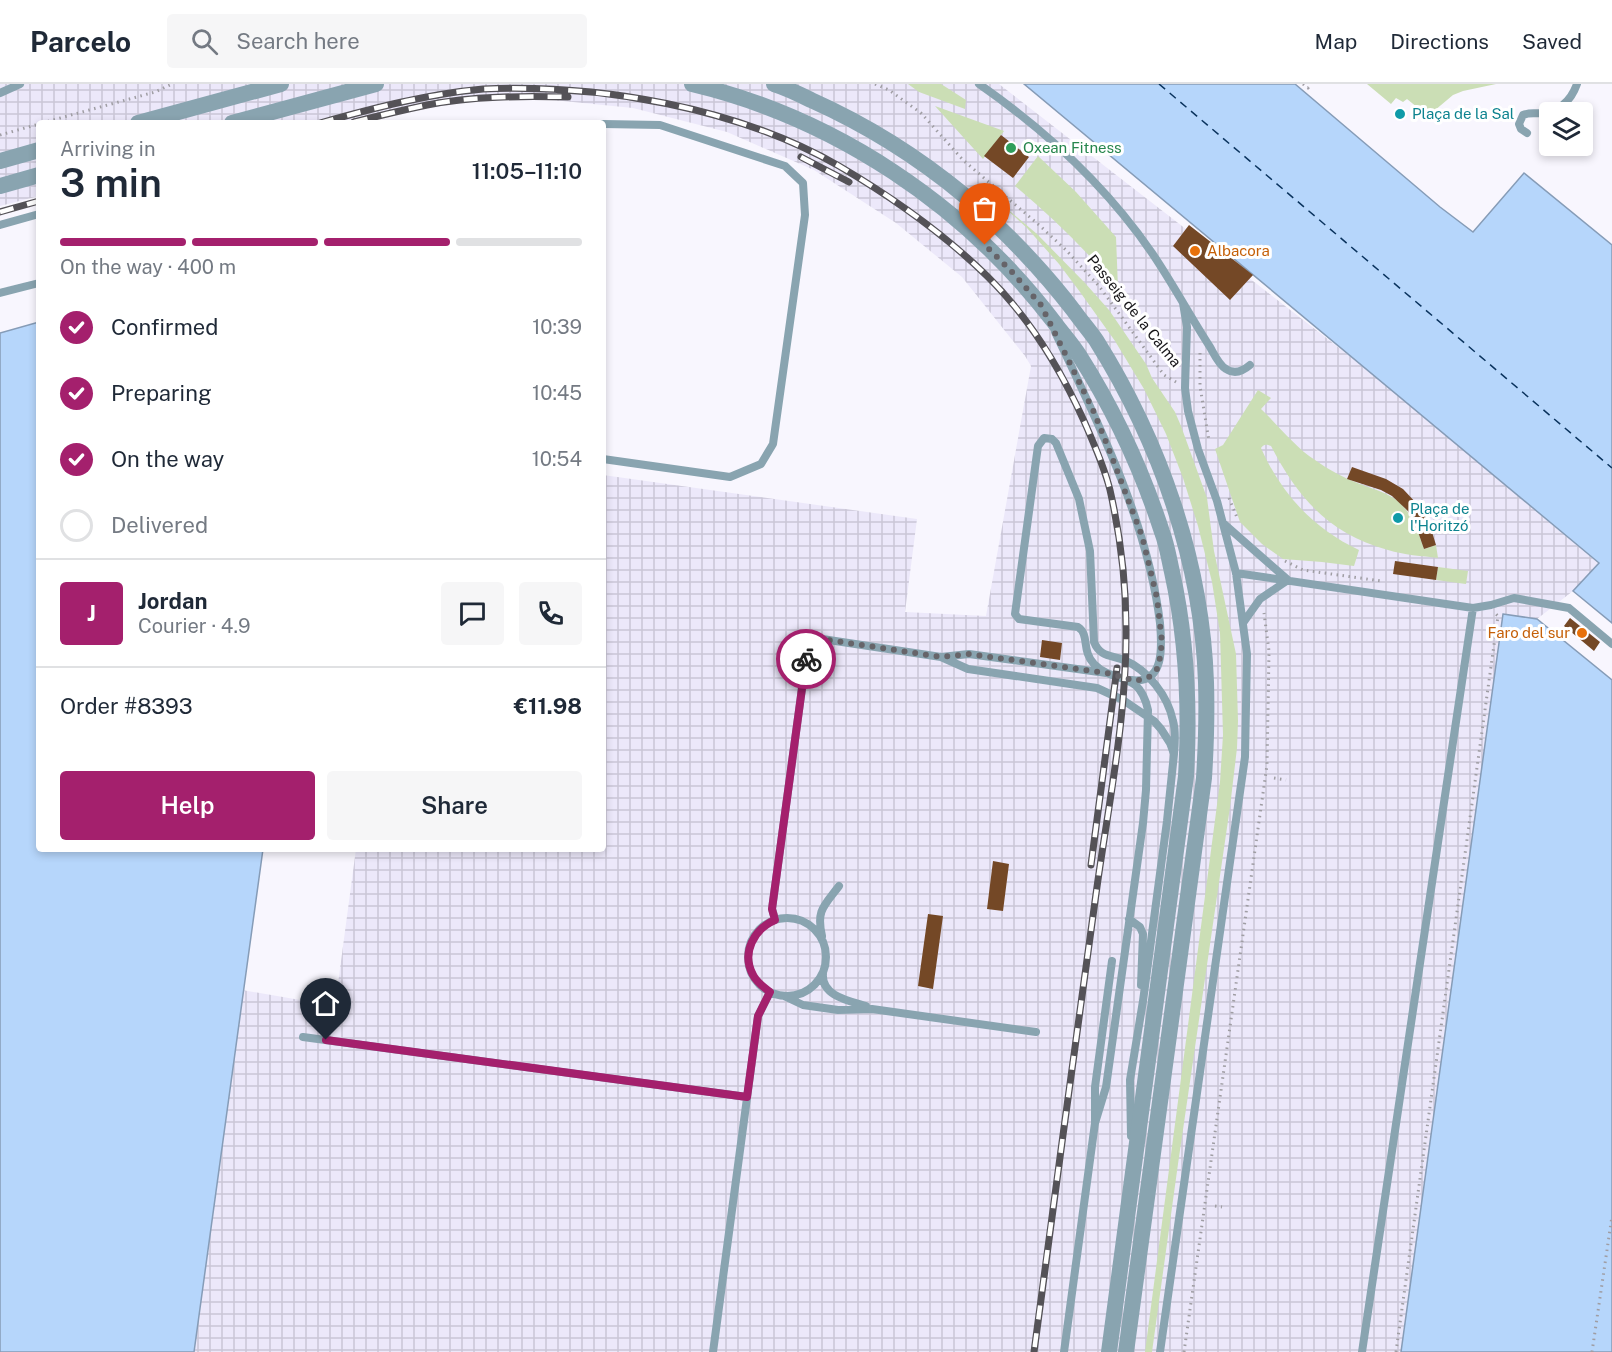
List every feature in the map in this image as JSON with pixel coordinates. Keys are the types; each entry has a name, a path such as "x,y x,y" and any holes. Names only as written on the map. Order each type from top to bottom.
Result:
{"street":[{"path":"149,120 281,84"},
{"path":"243,120 376,84"},
{"path":"692,84 771,109 828,134 879,162 931,198 971,232 1013,273 1041,305 1084,364 1107,403 1137,466 1163,533 1179,605 1184,640 1188,702 1186,776 1109,1352"},
{"path":"774,84 839,112 892,142 945,180 987,215 1030,258 1095,339 1125,392 1157,458 1187,552 1199,614 1206,681 1204,778 1126,1352"},
{"path":"0,161 36,151"},
{"path":"0,186 36,176"}],"lane":[{"path":"0,93 20,84"},
{"path":"979,84 1029,121 1085,172 1133,228 1162,269 1220,364 1225,369 1234,372 1241,372 1250,365"},
{"path":"1527,133 1521,129 1519,124 1523,115 1552,111 1564,105 1573,94 1577,84"},
{"path":"606,124 660,125 785,166 803,183 805,215 773,444 761,464 730,477 606,459"},
{"path":"0,225 36,215"},
{"path":"0,293 36,284"},
{"path":"1160,1352 1245,757 1247,654 1243,623 1236,573 1217,501 1198,449 1188,411 1185,388 1187,327 1183,303"},
{"path":"775,920 772,909 809,637 941,657 969,654 1107,673 1141,681 1157,669 1162,642 1157,598 1142,536 1093,410 1041,305"},
{"path":"1107,673 1095,664 1086,651 1082,629 1019,619 1015,614 1038,446 1044,438 1052,439 1056,443 1079,499 1090,551 1096,647 1104,655 1133,664 1149,677 1161,692 1173,720 1174,754 1166,832 1130,1080 1132,1178"},
{"path":"1222,521 1288,580"},
{"path":"1236,573 1473,608 1514,598 1569,608 1612,644"},
{"path":"1243,623 1260,599 1288,580"},
{"path":"1362,1352 1473,608"},
{"path":"941,657 968,669 1097,688 1123,700 1148,717 1161,729 1174,754"},
{"path":"1082,686 1077,677 1083,670"},
{"path":"1095,1123 1106,1087 1144,812 1147,704 1131,680"},
{"path":"839,886 819,915 826,961 822,981 824,986 835,995 872,1009"},
{"path":"824,943 808,924 796,919 775,920 760,929 753,938 749,950 749,963 753,975 770,992 803,1005 838,1010 872,1009 1036,1032"},
{"path":"1130,919 1140,927 1143,934 1141,978 1143,1000"},
{"path":"1064,1352 1095,1123 1095,1087 1112,961"},
{"path":"784,996 796,995 808,990 823,972"},
{"path":"713,1352 758,1016 770,992"},
{"path":"303,1037 747,1097"}],"path":[{"path":"52,120 155,92 172,84"},
{"name":"Passeig de la Calma","path":"875,84 889,90 921,112 963,160 1066,250 1099,286 1164,375 1185,388"},
{"path":"1303,84 1308,88 1311,84"},
{"path":"0,135 36,124"},
{"path":"1277,558 1303,570 1383,582"},
{"path":"1396,1352 1498,616"},
{"path":"1274,778 1286,780"},
{"path":"1215,1206 1222,1208"},
{"path":"1592,1352 1612,1216"}],"shaded area":[{"path":"0,84 999,84 1383,382 1599,564 1573,591 1537,619 1503,614 1401,1352 194,1352 242,990 335,1006 356,852 606,852 606,475 917,519 905,612 986,616 1031,366 962,277 896,223 814,170 727,132 633,108 543,99 484,100 356,120 36,120 36,197 0,206"}],"green space":[{"path":"908,84 941,84 966,100 965,109 919,92"},
{"path":"1367,84 1496,84 1453,95 1428,116 1407,99 1403,102 1396,98 1391,104"},
{"path":"935,106 1004,131 983,159"},
{"path":"1038,156 1076,192 1116,237 1118,288 1069,235 1015,186"},
{"path":"985,190 1037,234 1109,310 1175,412 1207,498 1214,551 1236,654 1237,748 1230,807 1152,1352 1145,1352 1220,782 1223,735 1220,633 1212,582 1198,526 1166,434 1144,389 1115,341 1059,264 1027,228"},
{"path":"1258,390 1271,398 1261,409 1308,455 1337,473 1386,494 1402,505 1413,519 1424,549 1436,545 1438,558 1388,550 1367,543 1332,524 1304,498 1271,446 1266,445 1261,448 1269,465 1289,495 1313,521 1359,550 1354,566 1283,559 1262,544 1240,522 1215,449 1223,445"},
{"path":"1438,567 1468,571 1466,584 1436,580"}],"water":[{"path":"1024,84 1295,84 1440,207 1473,232 1524,173 1612,245 1612,623 1573,591 1599,563"},
{"path":"36,323 36,852 263,852 194,1352 0,1352 0,333"},
{"path":"1503,614 1537,619 1612,680 1612,1352 1401,1352"}],"building":[{"path":"1001,135 1029,157 1013,178 984,156"},
{"path":"1189,225 1253,275 1230,300 1173,246"},
{"path":"1352,467 1386,479 1403,489 1426,517 1436,545 1424,549 1408,511 1392,496 1347,479"},
{"path":"1395,561 1438,567 1436,580 1393,574"},
{"name":"Faro del sur","path":"1570,618 1600,642 1594,651 1564,626"},
{"path":"1042,640 1062,643 1060,660 1040,657"},
{"path":"993,861 1009,864 1003,911 987,909"},
{"path":"928,914 943,916 933,989 918,986"}],"ferry route":[{"path":"1159,84 1612,468"}],"railway":[{"path":"331,120 442,94 483,89 528,88 620,96 666,104 712,114 756,128 839,166 898,203 935,230 987,276 1016,308 1042,344 1065,382 1102,464 1110,490 1124,576 1125,661 1116,761 1034,1352"},
{"path":"363,120 427,105 479,98 568,97"},
{"path":"801,157 849,182"},
{"path":"0,212 36,202"},
{"path":"1091,865 1117,668"}],"way so far":[{"path":"806,659 809,637 941,657 969,654 1107,673 1136,681 1149,677 1157,669 1162,642 1157,598 1142,536 1093,410 1041,305 985,245"}],"place":[{"name":"Plaça de la Sal","path":"1400,114"},
{"name":"Oxean Fitness","path":"1011,148"},
{"name":"Albacora","path":"1195,251"},
{"name":"Plaça de l'Horitzó","path":"1398,518"},
{"name":"Faro del sur","path":"1582,633"}],"route":[{"path":"326,1040 747,1097 758,1016 770,992 753,975 749,963 749,950 753,938 760,929 775,920 772,909 806,659"}]}
